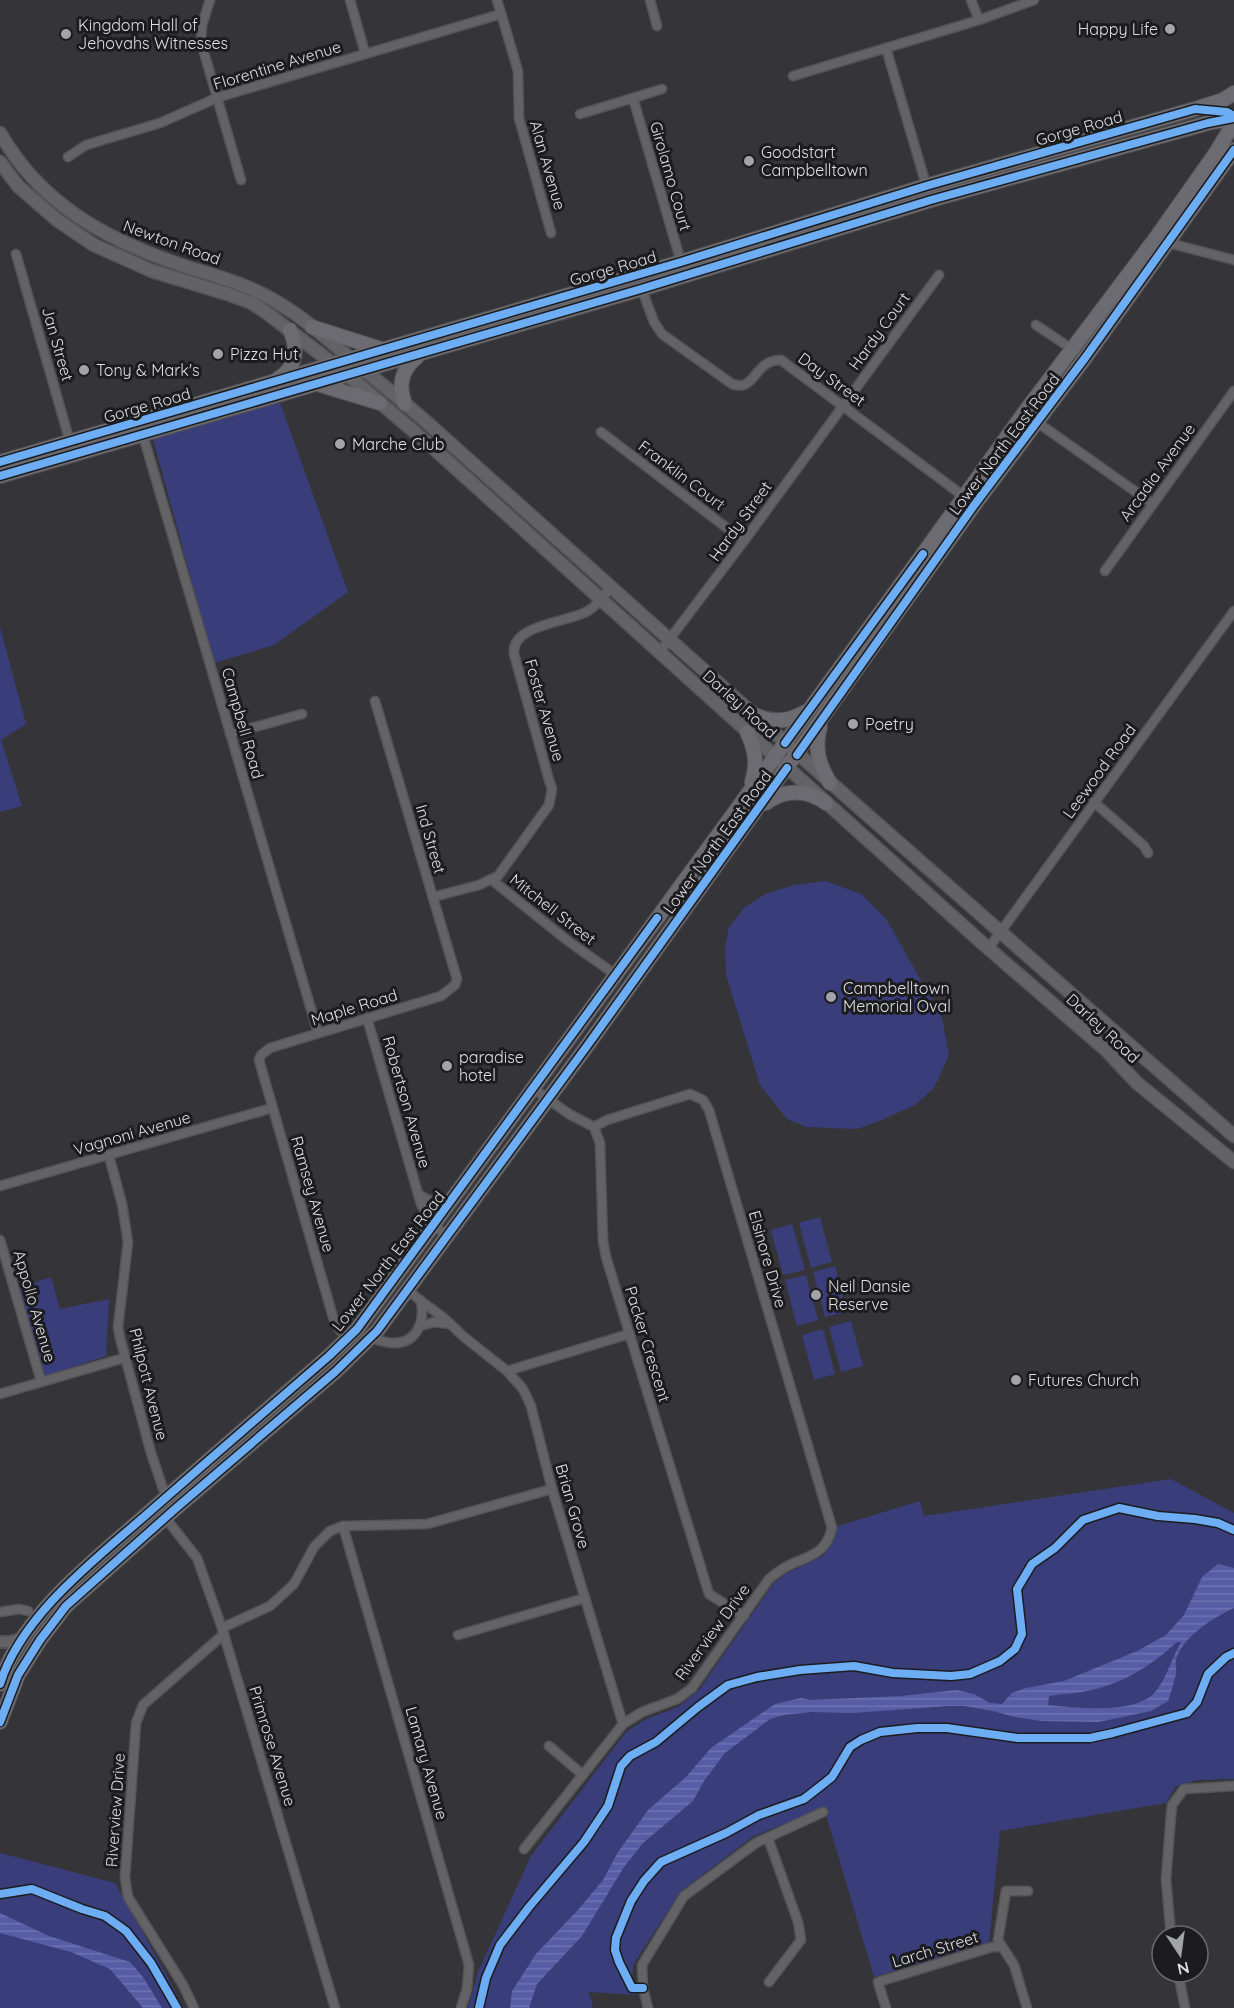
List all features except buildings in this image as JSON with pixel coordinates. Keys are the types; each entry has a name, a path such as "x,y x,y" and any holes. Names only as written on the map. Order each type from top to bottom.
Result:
{"main road":[{"name":"Gorge Road","path":"141,428 272,382 681,262 926,186 1196,110 1223,100 1234,93"},
{"name":"Gorge Road","path":"1196,110 1227,112 1234,117"},
{"name":"Gorge Road","path":"0,476 72,448 141,428 349,376 931,200 1234,117"},
{"name":"Lower North East Road","path":"0,1684 3,1666 49,1603 66,1585 335,1372 371,1338 448,1236 758,810 975,504 1085,358 1234,123"},
{"name":"Newton Road","path":"0,132 25,168 42,187 60,205 86,223 106,235 156,256 258,290 312,327 352,359"},
{"name":"Lower North East Road","path":"0,1722 18,1675 40,1640 66,1606 165,1507 347,1338 372,1309 1024,413 1072,349 1234,150"},
{"name":"Newton Road","path":"0,162 18,186 57,220 94,245 152,271 252,303 334,364"},
{"path":"312,327 383,350"},
{"path":"272,382 285,374 294,360 296,346 290,330"},
{"path":"405,404 401,389 403,373 410,362 424,354"},
{"name":"Darley Road","path":"352,359 611,587 797,755 1234,1136"},
{"name":"Darley Road","path":"334,364 440,454 988,949 1106,1050 1137,1083 1234,1162"},
{"path":"319,384 380,403"},
{"name":"Gorge Road","path":"0,462 72,448"},
{"path":"751,713 768,720 782,721 798,717 810,709"},
{"path":"823,719 818,736 817,752 822,770 830,783"},
{"path":"747,732 754,746 757,766 750,790"},
{"path":"758,810 775,796 790,792 810,794 826,803"},
{"path":"371,1338 372,1309"}],"street":[{"path":"210,0 200,34 241,180"},
{"path":"350,0 365,53"},
{"name":"Alan Avenue","path":"497,0 518,72 519,118 551,233"},
{"path":"650,0 657,26"},
{"path":"971,0 979,20"},
{"path":"793,76 979,20 1034,0"},
{"name":"Florentine Avenue","path":"68,157 86,145 160,123 219,97 501,14"},
{"path":"886,48 931,200"},
{"path":"580,114 662,89"},
{"name":"Girolamo Court","path":"633,98 681,262"},
{"path":"1161,241 1234,260"},
{"name":"Jan Street","path":"16,254 72,448"},
{"name":"Day Street","path":"637,275 654,322 662,334 732,384 738,386 747,383 766,363 781,360 975,504"},
{"name":"Hardy Court","path":"843,405 939,275"},
{"path":"1036,325 1085,358"},
{"name":"Arcadia Avenue","path":"1105,571 1234,391"},
{"name":"Hardy Street","path":"659,653 843,405"},
{"path":"1024,413 1153,504"},
{"name":"Campbell Road","path":"141,428 318,1034"},
{"name":"Franklin Court","path":"602,432 744,541"},
{"name":"Foster Avenue","path":"492,880 498,876 544,814 552,798 552,789 513,646 516,639 524,633 590,610 611,587"},
{"name":"Leewood Road","path":"988,949 1234,611"},
{"name":"Ind Street","path":"375,701 457,978 456,986"},
{"path":"230,734 302,714"},
{"path":"1094,802 1144,846 1148,853"},
{"name":"Mitchell Street","path":"433,897 492,880 568,941 616,975"},
{"name":"Maple Road","path":"261,1055 270,1048 441,996 456,986"},
{"name":"Robertson Avenue","path":"367,1018 417,1194 428,1217 448,1236"},
{"name":"Ramsey Avenue","path":"261,1055 260,1067 333,1317 338,1328 347,1338"},
{"path":"534,1089 594,1127"},
{"name":"Elsinore Drive","path":"594,1127 608,1120 690,1094 703,1100 709,1110 832,1528 829,1539"},
{"name":"Vagnoni Avenue","path":"0,1186 272,1108"},
{"name":"Packer Crescent","path":"594,1127 600,1143 603,1241 629,1334 709,1594 744,1616"},
{"name":"Philpott Avenue","path":"109,1156 122,1204 128,1242 118,1327 124,1358 165,1507"},
{"name":"Robertson Avenue","path":"417,1194 432,1203 451,1202"},
{"name":"Appollo Avenue","path":"0,1240 41,1382"},
{"name":"Brian Grove","path":"408,1290 507,1371 522,1389 531,1406 552,1489 623,1724"},
{"path":"371,1338 400,1342 411,1338 420,1326 423,1313 421,1301"},
{"path":"420,1326 434,1322 450,1324"},
{"path":"507,1371 629,1334"},
{"path":"0,1394 124,1358"},
{"path":"344,1526 427,1524 552,1489"},
{"name":"Primrose Avenue","path":"165,1507 197,1558 223,1631 335,2008"},
{"name":"Riverview Drive","path":"194,2008 183,1985 128,1897 125,1878 136,1723 143,1705 223,1631 270,1606 294,1584 314,1546 330,1531 344,1526"},
{"name":"Lamary Avenue","path":"344,1526 469,1965 467,1989 461,2008"},
{"name":"Riverview Drive","path":"524,1849 623,1724 642,1712 677,1700 692,1689 769,1579 783,1568 821,1551 829,1539"},
{"path":"458,1635 585,1598"},
{"path":"0,1612 19,1609 28,1611"},
{"path":"0,1642 24,1638"},
{"path":"3,1666 18,1675"},
{"path":"549,1746 583,1775"},
{"path":"1170,1924 1166,1880 1172,1805 1184,1789 1234,1786"},
{"path":"648,2008 643,1988 642,1965 684,1896 756,1843 823,1812"},
{"path":"768,1838 798,1922 801,1940 769,1982"},
{"path":"1027,2008 1014,1965 998,1940 1006,1891 1028,1891"},
{"name":"Larch Street","path":"886,2008 878,1982 992,1947 1002,1947"},
{"path":"1180,1984 1185,2008"}],"shaded area":[{"path":"279,400 348,592 274,645 214,663 153,439"},
{"path":"0,627 26,724 1,740 22,806 0,812"},
{"name":"Campbelltown Memorial Oval","path":"825,881 861,894 887,920 942,1018 949,1055 934,1088 915,1105 857,1129 807,1127 787,1119 760,1085 726,975 725,948 729,927 744,908 765,894 794,885"},
{"path":"820,1217 832,1262 811,1268 799,1223"},
{"path":"792,1224 805,1270 783,1275 771,1230"},
{"path":"835,1266 847,1312 825,1317 813,1272"},
{"path":"806,1275 818,1320 797,1326 785,1280"},
{"path":"51,1277 60,1309 109,1299 106,1356 45,1376 19,1288"},
{"path":"851,1321 863,1366 841,1372 829,1327"},
{"path":"823,1329 835,1374 814,1380 802,1335"},
{"path":"1171,1479 1234,1513 1234,1779 1198,1780 1175,1787 1166,1803 1000,1831 989,1942 874,1977 824,1808 754,1836 681,1891 633,1965 632,1982 636,1995 589,1992 593,2008 468,2008 478,1972 531,1856 626,1732 644,1720 678,1707 699,1690 773,1584 785,1574 823,1556 832,1543 838,1526 920,1501 924,1516"},
{"path":"0,1853 115,1883 183,2008 0,2008"}],"water":[{"path":"1218,1564 1234,1568 1234,1608 1208,1622 1185,1643 1176,1660 1176,1674 1168,1701 1151,1711 1099,1722 1042,1721 964,1706 853,1713 811,1712 770,1719 725,1753 704,1781 693,1801 643,1843 624,1867 582,1936 537,1984 529,2008 510,2008 512,1991 536,1954 603,1880 618,1852 648,1810 686,1777 711,1748 775,1704 801,1698 811,1700 901,1696 956,1690 974,1694 990,1703 1002,1704 1012,1693 1064,1681 1137,1651 1166,1635 1184,1615 1202,1577","holes":["1177,1642 1181,1642 1160,1686 1147,1699 1135,1704 1105,1708 1048,1705 1049,1696 1078,1693 1122,1680 1155,1660"]},
{"path":"0,1913 49,1936 130,1962 143,1977 162,2008 143,2008 110,1969 71,1952 0,1933"}],"cycle path":[{"path":"0,462 681,262 926,186 1195,109 1227,112 1234,116"},
{"path":"0,476 641,289 931,200 1208,123 1234,118"},
{"path":"797,755 975,504 1085,358 1234,150"},
{"path":"785,743 923,554"},
{"path":"0,1722 18,1675 40,1640 66,1606 335,1372 377,1331 587,1046 787,768"},
{"path":"0,1684 11,1658 26,1633 65,1587 357,1329 657,918"},
{"path":"479,2008 486,1978 500,1945 584,1842 608,1806 621,1766 630,1756 656,1742 728,1685 757,1677 800,1670 854,1666 893,1673 951,1676 970,1674 1000,1661 1015,1649 1022,1634 1017,1589 1032,1564 1055,1548 1083,1520 1119,1508 1158,1516 1218,1523 1234,1530"},
{"path":"643,1988 632,1988 615,1950 616,1938 631,1901 644,1881 661,1862 726,1833 759,1815 804,1799 832,1777 850,1747 861,1740 880,1732 917,1728 947,1728 1018,1738 1090,1738 1113,1733 1187,1713 1197,1702 1208,1674 1226,1657 1234,1653"},
{"path":"0,1894 32,1889 105,1916 126,1931 151,1963 177,2008"}],"place":[{"name":"Happy Life","path":"1170,29"},
{"name":"Kingdom Hall of Jehovahs Witnesses","path":"66,34"},
{"name":"Goodstart Campbelltown","path":"749,161"},
{"name":"Pizza Hut","path":"218,354"},
{"name":"Tony & Mark's","path":"84,370"},
{"name":"Marche Club","path":"340,444"},
{"name":"Poetry","path":"853,724"},
{"name":"Campbelltown Memorial Oval","path":"831,997"},
{"name":"paradise hotel","path":"447,1066"},
{"name":"Neil Dansie Reserve","path":"816,1295"},
{"name":"Futures Church","path":"1016,1380"}]}
